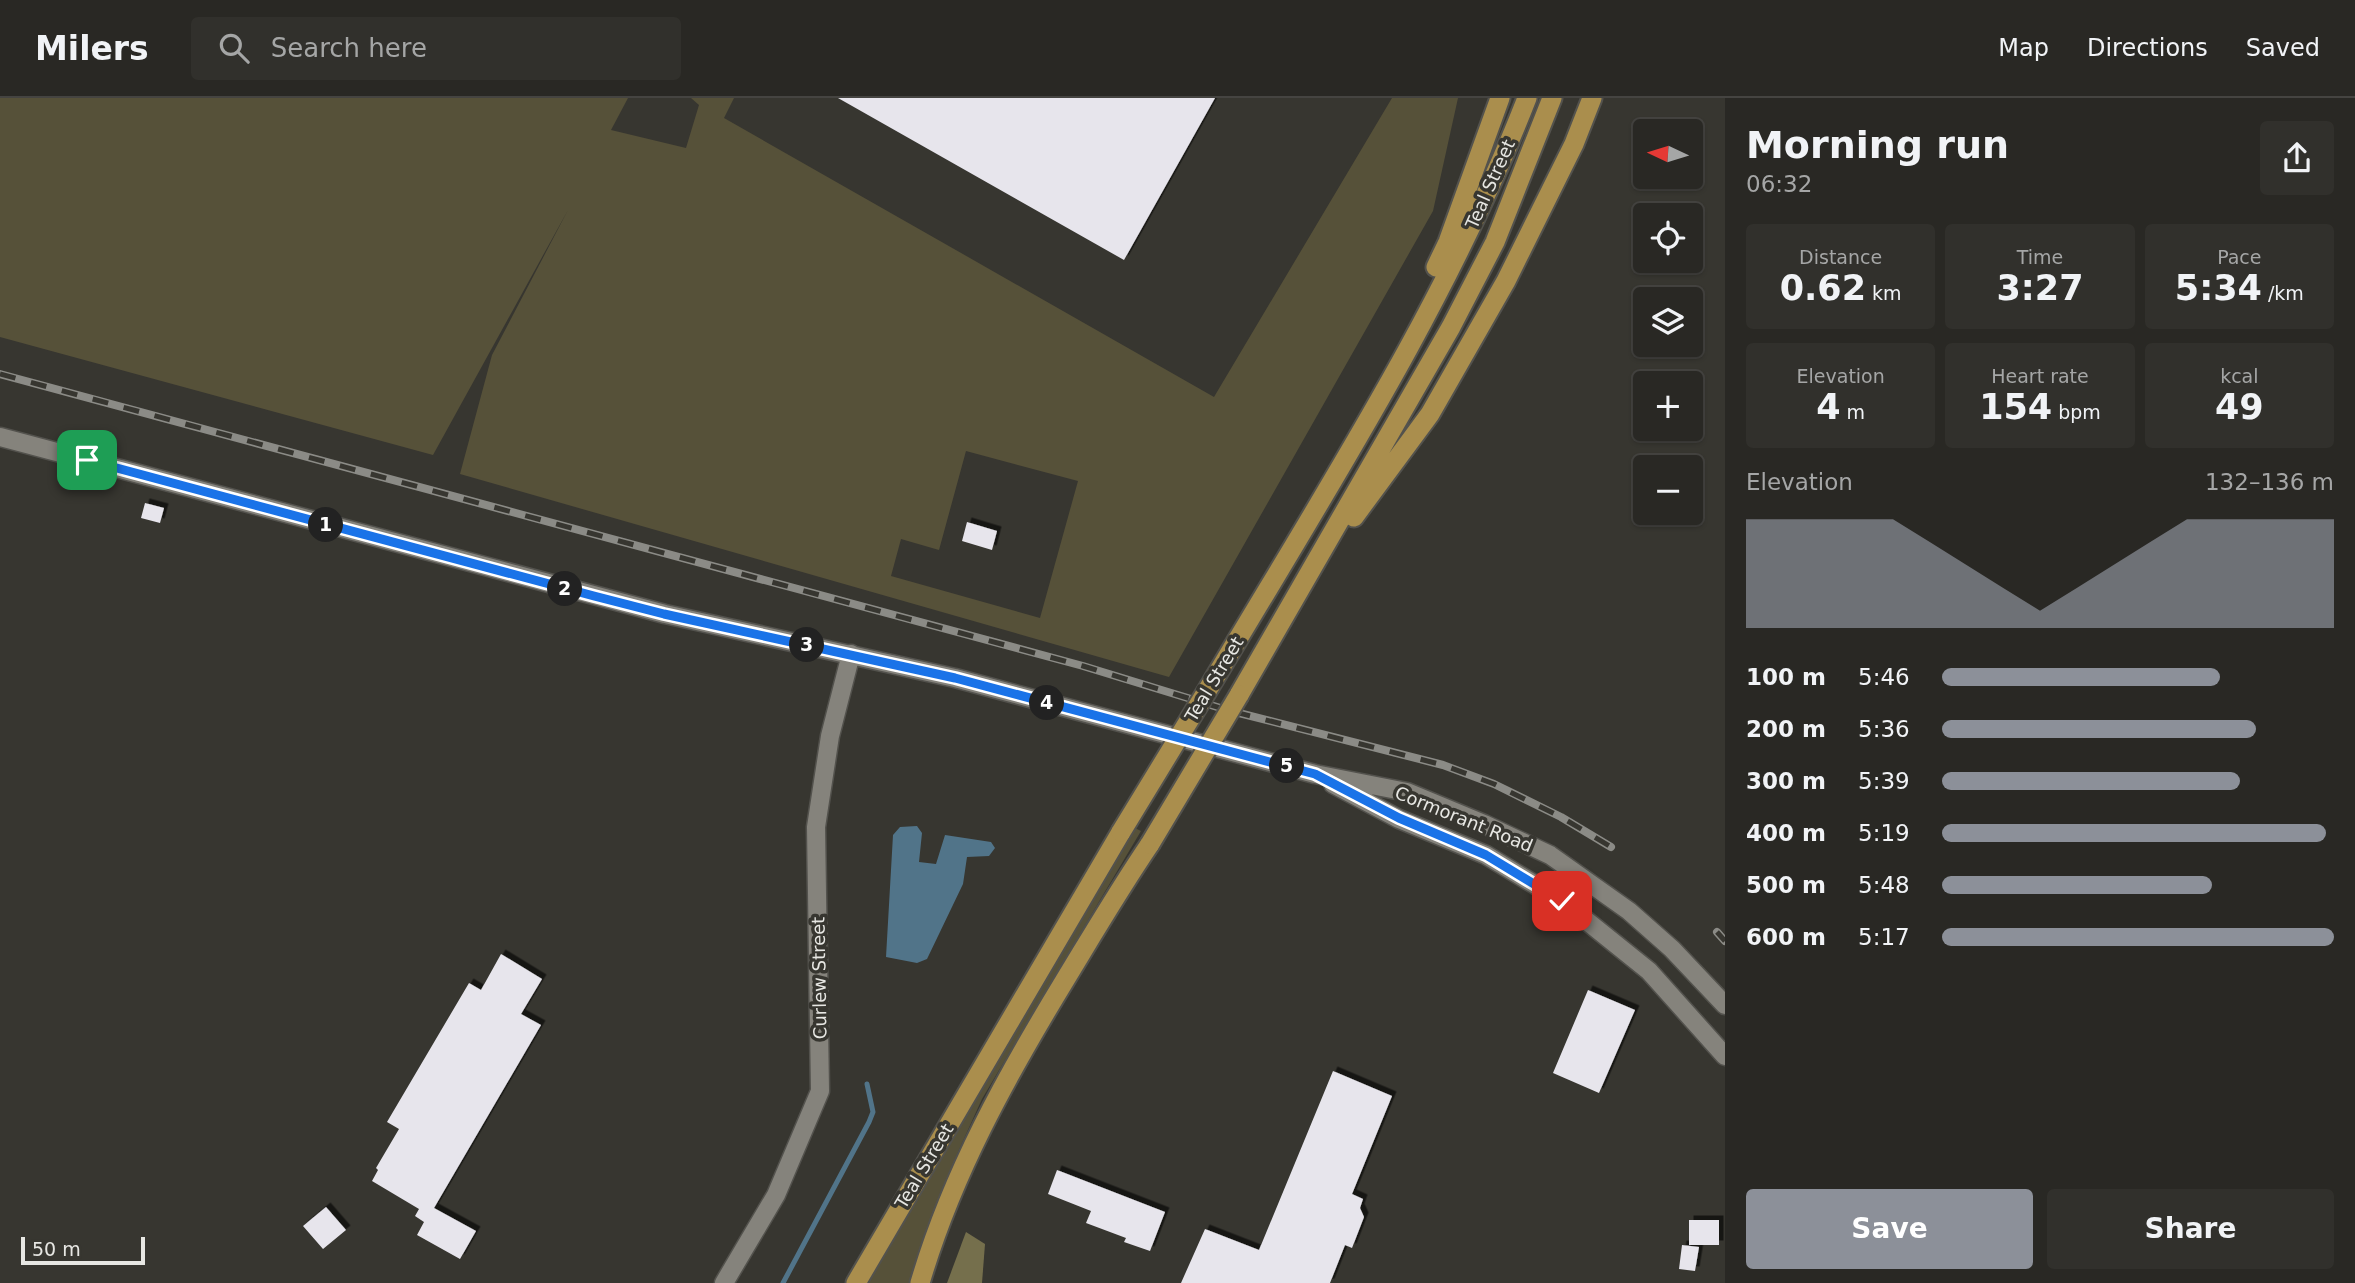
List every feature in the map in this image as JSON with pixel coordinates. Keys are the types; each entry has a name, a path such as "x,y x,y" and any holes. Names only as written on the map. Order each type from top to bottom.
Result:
{"main road":[{"path":"1355,442 1448,242 1500,98"},
{"name":"Teal Street","path":"856,1283 1121,832 1355,442 1428,312 1480,209 1527,98"},
{"name":"Teal Street","path":"920,1283 952,1190 1008,1074 1239,695 1451,327 1495,242 1552,98"},
{"path":"1298,594 1430,414 1506,281 1574,144 1592,98"}],"street":[{"name":"Cormorant Road","path":"0,437 664,614 955,678 1315,774 1407,792 1485,824 1550,855 1629,911 1672,949 1725,1005"},
{"name":"Curlew Street","path":"724,1283 776,1195 820,1091 816,827 830,736 850,654"},
{"name":"Cormorant Road","path":"1315,774 1399,818 1486,855 1562,901 1649,971 1725,1055"}],"shaded area":[{"path":"0,98 628,98 611,130 686,148 699,105 691,98 734,98 724,118 1214,397 1392,98 1458,98 1433,211 1169,677 460,474 492,355 568,210 433,455 0,337","holes":["966,451 1078,481 1040,618 891,576 901,539 939,550"]},
{"path":"1135,828 1141,831 982,1099 917,1257 911,1283 868,1283 902,1220"},
{"path":"966,1232 985,1244 982,1283 947,1283"}],"water":[{"path":"917,826 922,833 919,862 936,864 945,835 991,842 995,848 989,856 967,857 963,884 927,959 917,963 886,957 893,835 900,827"}],"building":[{"path":"838,98 1215,98 1124,260"},
{"path":"145,503 164,508 160,523 141,518"},
{"path":"967,522 997,531 992,550 962,541"},
{"path":"501,954 542,979 521,1014 541,1025 434,1208 476,1231 460,1259 417,1235 424,1222 415,1216 419,1209 372,1181 378,1170 376,1168 399,1129 387,1122 469,983 481,990"},
{"path":"1588,990 1635,1010 1599,1093 1553,1073"},
{"path":"1333,1071 1392,1096 1352,1194 1363,1199 1360,1208 1364,1217 1352,1248 1345,1245 1330,1283 1181,1283 1205,1229 1259,1250"},
{"path":"1057,1170 1165,1212 1150,1251 1124,1242 1126,1238 1086,1223 1091,1211 1048,1194"},
{"path":"326,1207 346,1230 323,1249 303,1226"},
{"path":"1689,1220 1719,1220 1719,1245 1689,1245"},
{"path":"1682,1245 1699,1247 1695,1271 1679,1269"}],"waterway":[{"path":"783,1283 869,1122 873,1112 867,1084"}],"railway":[{"path":"0,374 1083,666 1227,710 1443,765 1494,784 1561,817 1611,847"},
{"path":"1717,932 1725,941"}],"route":[{"path":"87,460 523,578 664,614 955,678 1315,774 1399,818 1486,855 1562,901"}]}
